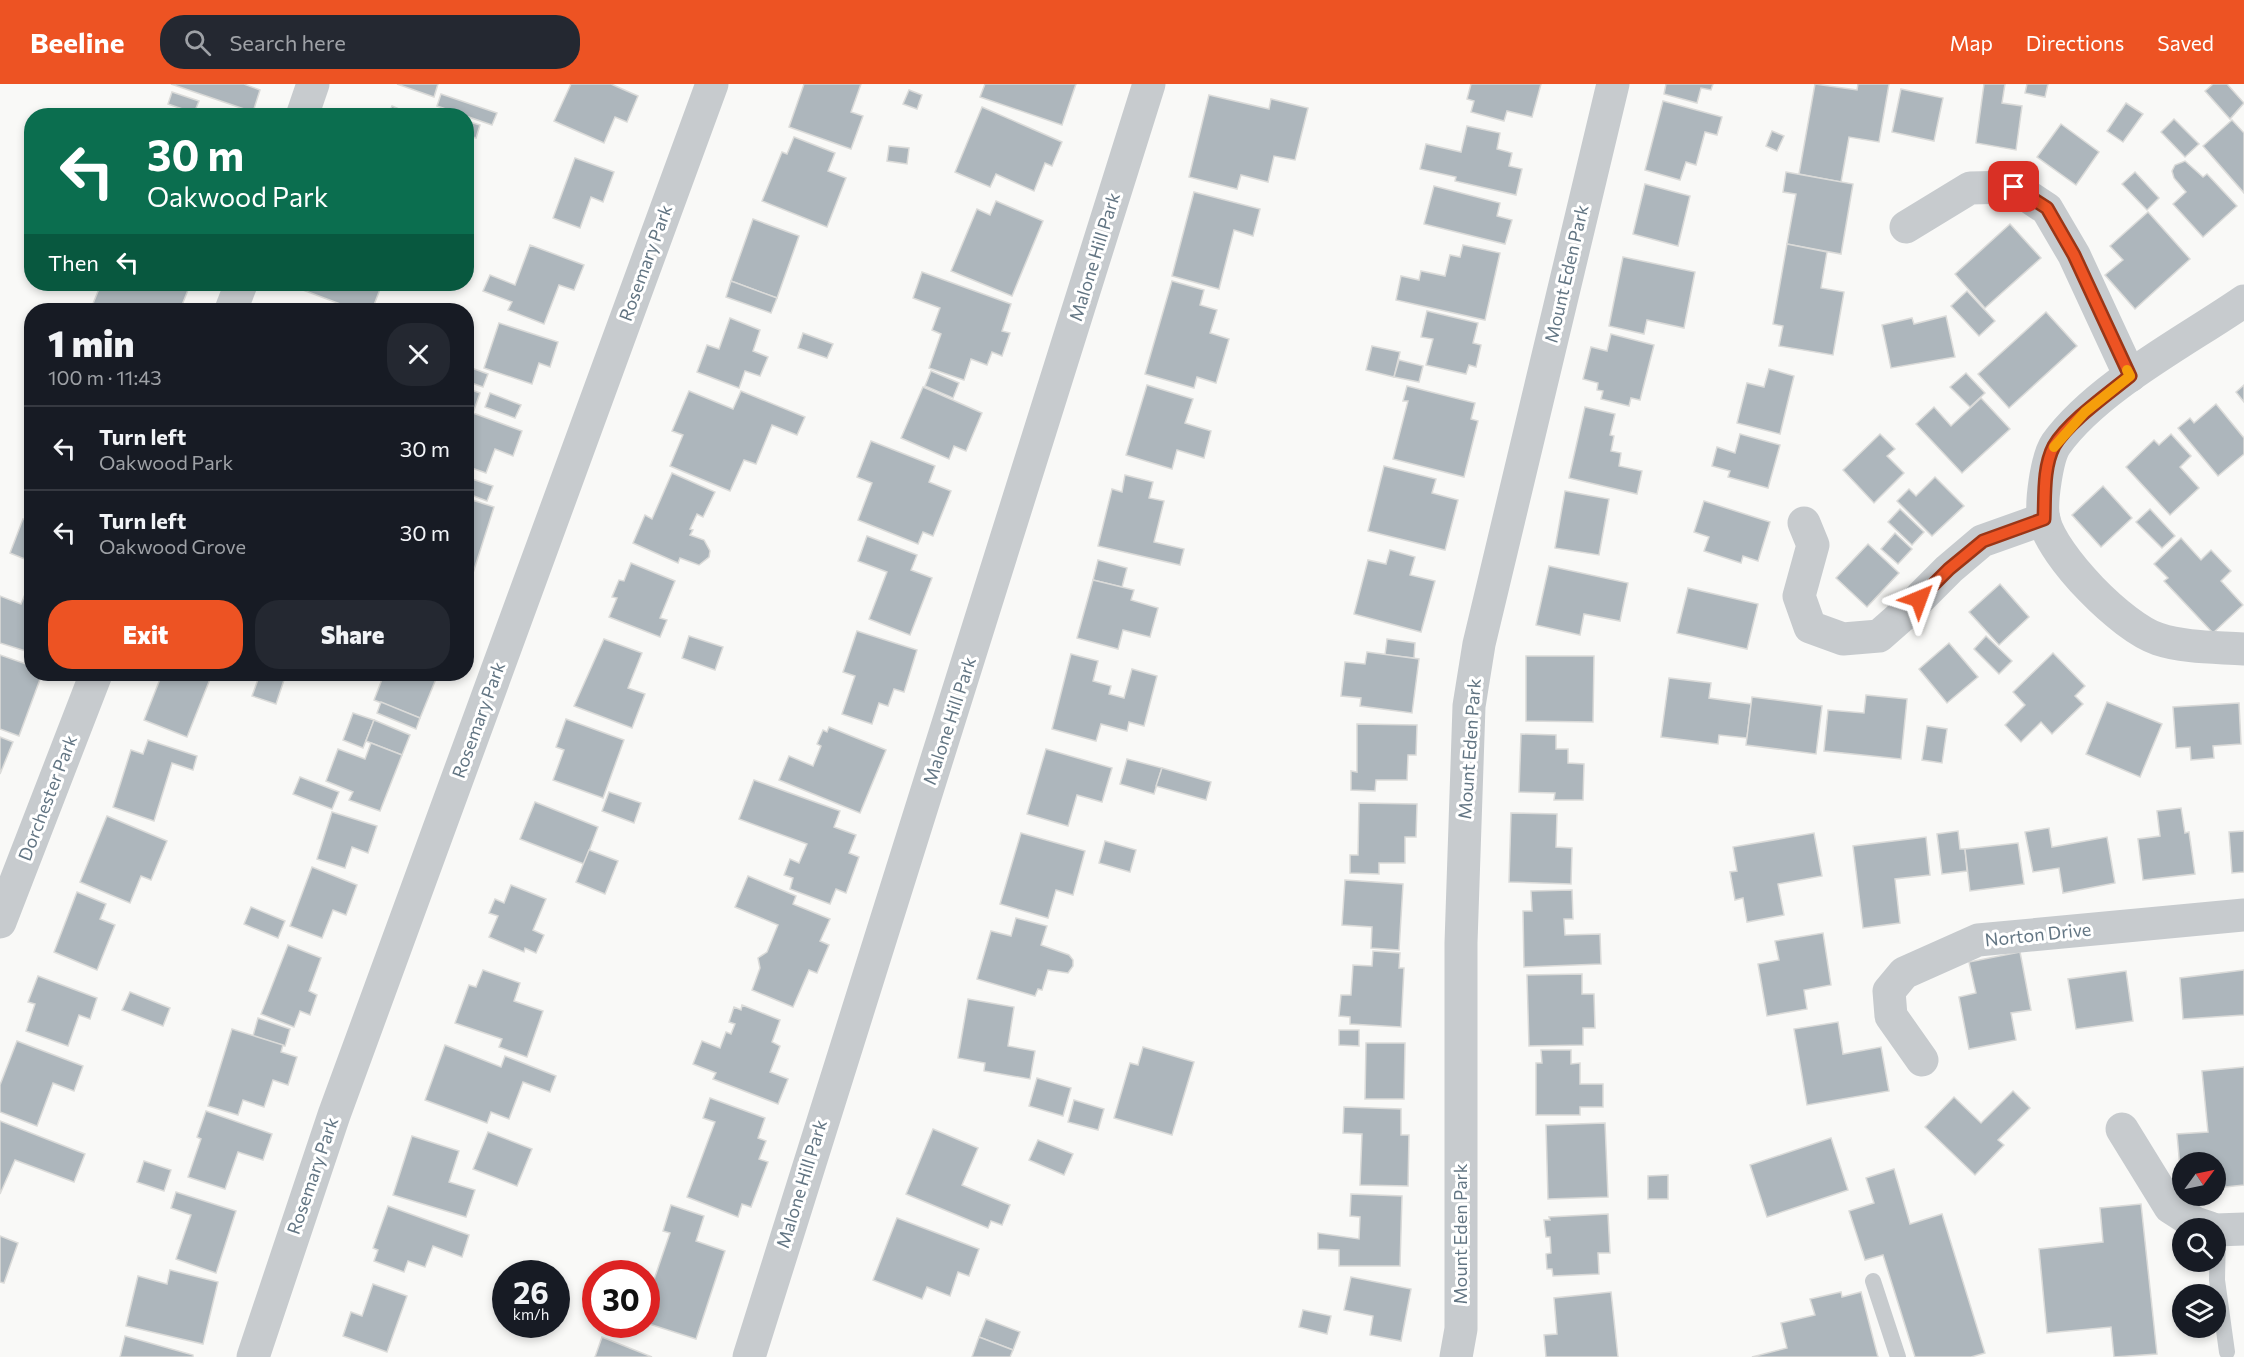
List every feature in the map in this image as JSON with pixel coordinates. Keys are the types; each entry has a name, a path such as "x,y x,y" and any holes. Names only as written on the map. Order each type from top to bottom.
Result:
{"street":[{"path":"305,108 313,84"},
{"name":"Rosemary Park","path":"253,1357 338,1103 712,84"},
{"name":"Malone Hill Park","path":"749,1357 1149,84"},
{"name":"Mount Eden Park","path":"1456,1357 1461,1329 1461,943 1469,706 1479,644 1613,84"},
{"path":"1906,227 1970,188 2014,187 2047,208 2074,255 2130,376"},
{"path":"2244,302 2130,376 2085,412 2055,446 2046,475 2044,519 2065,559 2113,610 2156,639 2183,645 2244,649"},
{"path":"1804,523 1813,544 1799,597 1810,627 1843,639 1879,636 1949,569 1983,541 2044,519"},
{"name":"Dorchester Park","path":"0,922 93,681"},
{"name":"Norton Drive","path":"1922,1060 1891,1016 1889,991 1904,973 1931,959 1978,940 2244,915"},
{"path":"2122,1129 2170,1207 2188,1218"}],"lane":[{"path":"2218,1272 2227,1352"},
{"path":"1873,1281 1898,1357"}],"building":[{"path":"171,84 244,84 260,90 254,108 241,108"},
{"path":"397,84 438,84 434,97"},
{"path":"571,84 611,84 638,96 627,122 615,117 604,143 554,121"},
{"path":"804,84 861,84 851,112 863,116 851,149 789,127"},
{"path":"985,84 1076,84 1062,125 980,97"},
{"path":"1471,84 1541,84 1532,117 1507,111 1504,121 1471,112 1474,101 1467,99"},
{"path":"1666,84 1713,84 1711,90 1701,88 1697,103 1664,94"},
{"path":"1815,84 1857,90 1858,84 1889,84 1879,142 1849,137 1841,182 1799,174"},
{"path":"1984,84 2005,84 2002,103 2022,106 2016,150 1976,143"},
{"path":"2027,84 2048,84 2045,97 2025,93"},
{"path":"2213,84 2227,84 2244,103 2230,119 2205,91"},
{"path":"1901,89 1943,98 1934,141 1892,132"},
{"path":"909,90 922,95 917,109 903,104"},
{"path":"172,92 199,101 196,108 180,108 168,104"},
{"path":"441,94 497,113 492,125 474,119 474,108 437,106"},
{"path":"1209,95 1269,109 1271,99 1308,108 1295,160 1274,156 1268,182 1241,175 1237,189 1189,177"},
{"path":"1663,101 1722,117 1717,135 1705,132 1696,165 1686,162 1680,180 1645,170"},
{"path":"2126,103 2143,114 2123,142 2107,131"},
{"path":"982,107 1062,142 1052,166 1045,163 1034,191 996,174 990,187 955,172"},
{"path":"2174,119 2199,144 2185,157 2161,132"},
{"path":"2232,120 2244,133 2244,193 2203,146"},
{"path":"474,123 480,125 476,138 474,137"},
{"path":"2061,124 2099,152 2076,185 2037,157"},
{"path":"1467,126 1500,133 1497,149 1512,153 1509,166 1522,169 1516,195 1455,181 1456,177 1420,169 1426,144 1461,152"},
{"path":"1772,131 1784,136 1777,151 1766,146"},
{"path":"794,137 835,153 828,171 846,178 827,227 762,201 782,152 787,154"},
{"path":"889,146 909,148 907,164 887,161"},
{"path":"575,158 614,172 603,202 591,197 580,228 553,218"},
{"path":"2185,161 2203,177 2207,174 2237,206 2203,237 2173,204 2186,192 2174,178 2172,171 2175,165"},
{"path":"1786,172 1853,184 1841,254 1787,244 1796,194 1783,192"},
{"path":"2135,172 2159,198 2147,210 2122,184"},
{"path":"1645,184 1690,196 1678,246 1633,234"},
{"path":"1434,186 1500,203 1497,216 1512,220 1505,244 1424,224"},
{"path":"1194,192 1260,209 1253,236 1234,230 1219,289 1172,276"},
{"path":"996,201 1043,221 1012,296 951,271 977,209 990,215"},
{"path":"2148,212 2190,259 2135,309 2105,275 2123,260 2110,246"},
{"path":"753,219 799,236 777,298 731,281"},
{"path":"2010,224 2041,258 1985,308 1955,274"},
{"path":"1787,244 1827,252 1821,288 1844,292 1833,355 1779,346 1783,326 1773,324"},
{"path":"530,245 584,265 574,290 559,285 544,324 508,310 512,302 483,291 490,275 515,285"},
{"path":"1463,245 1500,253 1485,320 1396,300 1401,276 1419,280 1421,271 1445,276 1450,255 1460,257"},
{"path":"1623,257 1695,272 1684,328 1647,320 1644,334 1609,326"},
{"path":"922,272 1011,304 1002,331 1010,333 1002,356 992,352 987,365 971,359 964,380 929,368 941,334 932,330 940,308 913,298"},
{"path":"731,281 777,298 771,313 726,297"},
{"path":"1172,281 1204,290 1200,305 1217,310 1210,333 1229,339 1216,383 1197,377 1194,388 1145,374"},
{"path":"98,291 188,291 183,303 93,303"},
{"path":"306,291 379,291 375,303 337,303"},
{"path":"1967,291 1995,321 1979,336 1951,306"},
{"path":"1427,311 1478,323 1473,343 1481,345 1476,367 1469,365 1466,374 1426,365 1433,339 1421,337"},
{"path":"2046,312 2077,346 2009,408 1978,374"},
{"path":"1946,316 1955,357 1891,368 1882,325 1912,318 1914,324"},
{"path":"730,318 760,330 753,351 768,357 760,376 745,371 739,388 697,372 707,345 719,349"},
{"path":"499,323 558,342 550,367 539,363 532,384 484,368"},
{"path":"803,333 833,344 827,358 798,348"},
{"path":"1611,334 1654,345 1640,400 1631,398 1629,406 1601,399 1603,391 1597,390 1598,383 1583,379 1591,347 1607,351"},
{"path":"1372,346 1400,352 1394,377 1366,370"},
{"path":"1399,360 1423,366 1419,382 1394,377"},
{"path":"474,369 488,374 483,387 474,384"},
{"path":"1769,369 1794,376 1780,434 1737,423 1747,383 1764,387"},
{"path":"931,371 959,383 953,398 925,386"},
{"path":"1966,373 1985,393 1970,407 1950,387"},
{"path":"1147,385 1193,399 1185,423 1211,431 1204,458 1177,450 1172,469 1126,455"},
{"path":"2244,385 2244,402 2236,392"},
{"path":"1407,386 1475,403 1471,419 1478,421 1464,477 1393,459 1408,401 1403,401"},
{"path":"923,387 982,413 966,451 954,446 949,459 901,438"},
{"path":"474,391 480,393 474,410"},
{"path":"689,391 733,409 741,391 805,417 797,435 772,425 756,464 744,460 730,491 670,466 683,435 672,431"},
{"path":"490,393 521,405 515,418 485,407"},
{"path":"1981,398 2010,429 1962,473 1916,424 1934,407 1951,426"},
{"path":"2216,404 2244,438 2244,454 2218,476 2178,428 2190,418 2194,423"},
{"path":"1585,407 1615,414 1610,435 1614,436 1611,451 1621,453 1619,466 1642,471 1637,494 1569,478"},
{"path":"474,413 522,431 513,456 495,449 486,473 474,469"},
{"path":"1740,434 1780,445 1768,488 1728,477 1730,471 1712,466 1717,447 1735,453"},
{"path":"1880,434 1895,449 1887,456 1904,473 1874,503 1843,470"},
{"path":"2171,434 2191,456 2180,467 2199,488 2170,515 2126,467 2154,440 2159,445"},
{"path":"871,441 935,466 929,482 951,491 933,536 923,532 918,544 858,520 872,483 857,477"},
{"path":"1384,466 1436,479 1432,493 1458,500 1445,550 1368,531"},
{"path":"672,473 715,492 703,517 697,514 690,529 693,530 690,535 704,540 710,551 709,557 699,565 680,558 678,563 633,543 645,515 652,519"},
{"path":"1125,475 1153,482 1149,498 1164,501 1154,542 1184,549 1180,565 1098,546 1112,489 1122,492"},
{"path":"1935,477 1964,506 1932,536 1897,501 1909,489 1916,496"},
{"path":"474,480 493,486 487,501 474,496"},
{"path":"2103,486 2132,518 2101,547 2072,515"},
{"path":"1565,491 1609,499 1599,555 1555,548"},
{"path":"474,501 494,507 474,570"},
{"path":"1704,501 1770,522 1758,561 1743,556 1741,563 1704,551 1709,537 1694,532"},
{"path":"1900,509 1924,532 1912,545 1888,522"},
{"path":"2150,509 2175,536 2162,548 2136,522"},
{"path":"23,519 24,519 24,559 10,553"},
{"path":"1895,533 1912,549 1898,564 1881,549"},
{"path":"867,536 917,555 911,570 932,578 910,635 869,619 887,572 858,561"},
{"path":"2181,538 2201,560 2211,550 2231,571 2221,581 2243,605 2213,633 2164,581 2168,578 2154,564"},
{"path":"1868,544 1899,573 1867,607 1836,578"},
{"path":"1390,550 1415,557 1410,575 1435,581 1421,632 1354,614 1368,560 1386,564"},
{"path":"1098,560 1127,568 1122,587 1093,580"},
{"path":"631,563 675,581 660,618 667,620 660,637 609,617 617,598 612,597 619,580 624,581"},
{"path":"1549,566 1628,583 1620,621 1584,614 1580,635 1536,625"},
{"path":"1093,580 1134,590 1131,600 1158,608 1150,637 1123,630 1118,649 1077,638"},
{"path":"2000,584 2029,617 1999,645 1969,612"},
{"path":"1688,588 1758,604 1747,649 1677,633"},
{"path":"0,596 21,604 24,597 24,650 0,643"},
{"path":"857,631 917,650 904,692 894,689 888,706 879,703 872,724 842,714 855,676 843,672"},
{"path":"689,636 723,647 715,670 682,658"},
{"path":"1986,636 2012,661 1999,674 1974,649"},
{"path":"604,639 642,653 628,688 645,694 632,728 574,706"},
{"path":"1387,639 1415,643 1414,658 1385,655"},
{"path":"1949,643 1978,677 1947,703 1919,669"},
{"path":"1367,652 1419,659 1412,713 1360,706 1361,698 1341,696 1345,662 1365,664"},
{"path":"2053,653 2085,686 2075,696 2083,704 2052,734 2041,722 2021,742 2005,725 2025,705 2013,692"},
{"path":"1071,654 1098,661 1093,681 1111,686 1109,694 1124,698 1132,669 1157,676 1144,726 1129,722 1127,731 1101,724 1096,741 1052,729"},
{"path":"0,655 24,663 24,681 39,681 19,736 0,729"},
{"path":"1526,656 1594,656 1593,722 1526,721"},
{"path":"1669,678 1711,683 1709,698 1751,704 1747,738 1719,735 1718,744 1661,737"},
{"path":"159,681 209,681 187,737 144,720"},
{"path":"257,681 284,681 276,704 252,696"},
{"path":"381,681 435,681 420,718 374,700"},
{"path":"1866,695 1907,699 1901,759 1824,751 1828,710 1864,713"},
{"path":"1752,697 1822,706 1816,754 1746,745"},
{"path":"381,702 420,718 416,729 377,713"},
{"path":"2107,702 2162,724 2140,777 2086,754"},
{"path":"2239,703 2241,744 2213,746 2214,758 2191,760 2190,747 2176,748 2173,707"},
{"path":"353,713 374,720 363,748 343,740"},
{"path":"566,719 624,740 603,798 553,780 564,750 556,747"},
{"path":"374,720 410,735 402,755 366,741"},
{"path":"1357,724 1417,725 1416,755 1408,755 1407,780 1376,780 1375,791 1351,790 1351,771 1357,772"},
{"path":"1927,726 1947,729 1942,763 1922,760"},
{"path":"829,727 886,750 860,813 779,780 789,756 813,766 821,746 817,744 823,730 827,732"},
{"path":"1521,734 1556,735 1556,749 1568,749 1568,763 1584,764 1583,800 1554,800 1555,793 1519,792"},
{"path":"0,737 13,742 0,774"},
{"path":"148,740 197,756 193,770 172,763 154,821 113,807 131,750 143,754"},
{"path":"371,743 402,755 380,811 349,800 353,792 326,781 338,749 365,759"},
{"path":"1046,749 1112,768 1102,802 1077,795 1068,826 1027,814"},
{"path":"1127,759 1162,768 1154,794 1120,784"},
{"path":"1162,768 1211,782 1206,800 1156,786"},
{"path":"300,777 339,792 332,809 293,794"},
{"path":"754,780 840,811 834,827 856,835 849,853 859,857 846,893 836,889 830,904 790,889 793,878 784,875 790,859 799,863 807,844 739,819"},
{"path":"609,792 641,803 634,823 602,811"},
{"path":"535,802 598,827 584,864 520,839"},
{"path":"1359,803 1417,804 1416,837 1405,837 1405,863 1379,863 1379,874 1350,873 1350,855 1358,855"},
{"path":"2181,808 2185,833 2189,832 2195,874 2143,880 2138,839 2160,836 2157,811"},
{"path":"332,812 377,826 368,853 352,847 345,868 317,859"},
{"path":"1511,813 1557,814 1556,847 1572,848 1571,884 1509,882"},
{"path":"107,816 167,841 151,880 141,876 130,903 80,882"},
{"path":"2049,828 2052,847 2107,837 2115,883 2063,893 2059,868 2033,872 2025,832"},
{"path":"1958,831 1960,849 1965,849 1967,871 1942,874 1937,834"},
{"path":"2244,831 2244,872 2232,873 2229,832"},
{"path":"1021,833 1085,851 1073,895 1056,890 1048,918 1000,904"},
{"path":"1814,833 1822,876 1778,884 1784,915 1747,922 1743,898 1735,900 1730,872 1737,871 1733,847"},
{"path":"1926,837 1930,875 1895,879 1900,923 1863,928 1853,846"},
{"path":"1105,841 1136,850 1130,872 1099,863"},
{"path":"2018,843 2024,884 1970,891 1965,849"},
{"path":"589,850 618,861 605,894 576,882"},
{"path":"312,867 357,885 346,915 333,910 322,938 290,926"},
{"path":"748,876 796,896 793,904 830,919 820,941 829,945 817,973 809,970 793,1007 752,990 760,968 758,958 767,952 778,925 735,907"},
{"path":"1345,880 1403,884 1399,950 1371,948 1372,927 1342,925"},
{"path":"511,885 546,899 533,930 544,935 536,953 525,948 524,952 489,937 498,916 489,913 495,899 504,903"},
{"path":"1572,890 1573,919 1564,919 1565,935 1600,934 1601,964 1524,967 1523,911 1532,911 1531,891"},
{"path":"77,892 106,904 100,919 115,925 97,970 54,952"},
{"path":"251,907 285,921 278,938 244,924"},
{"path":"1016,918 1047,926 1041,945 1069,955 1073,960 1073,966 1068,973 1048,970 1042,990 1038,989 1035,996 977,979 991,931 1011,936"},
{"path":"1823,933 1831,985 1804,990 1807,1009 1767,1016 1758,964 1779,960 1775,941"},
{"path":"288,945 321,958 309,991 317,995 310,1015 300,1011 294,1027 261,1014"},
{"path":"1373,951 1400,953 1399,968 1404,968 1401,1027 1350,1024 1350,1017 1339,1016 1341,995 1351,995 1353,965 1372,966"},
{"path":"2020,952 2031,1010 2011,1013 2016,1040 1969,1049 1959,997 1976,993 1969,962"},
{"path":"483,970 520,983 514,1001 543,1011 527,1057 499,1047 502,1039 455,1023 469,985 476,987"},
{"path":"2244,970 2244,1015 2183,1019 2180,978"},
{"path":"2126,971 2133,1021 2076,1029 2068,979"},
{"path":"1582,974 1582,994 1594,994 1595,1028 1583,1028 1583,1045 1529,1046 1527,975"},
{"path":"38,976 97,998 90,1019 79,1015 68,1046 26,1031 35,1004 28,1002"},
{"path":"130,992 170,1008 163,1026 122,1010"},
{"path":"968,999 1014,1007 1008,1046 1035,1051 1030,1079 984,1071 985,1063 958,1058"},
{"path":"742,1005 780,1020 772,1042 780,1046 770,1072 788,1079 778,1104 713,1079 716,1073 693,1064 702,1041 720,1048 726,1032 731,1034 735,1024 729,1022 734,1007 741,1010"},
{"path":"258,1018 290,1029 285,1046 253,1036"},
{"path":"1838,1022 1843,1054 1881,1047 1889,1091 1807,1105 1794,1029"},
{"path":"232,1029 283,1045 281,1052 297,1057 288,1085 273,1080 264,1107 243,1100 238,1115 208,1106"},
{"path":"1339,1030 1359,1030 1359,1046 1339,1045"},
{"path":"17,1041 83,1066 74,1091 53,1083 37,1126 0,1112 0,1085"},
{"path":"1366,1043 1405,1043 1404,1099 1365,1099"},
{"path":"445,1045 501,1067 505,1056 556,1076 550,1092 523,1082 509,1119 491,1112 487,1123 425,1100"},
{"path":"1143,1047 1194,1062 1172,1135 1114,1118 1130,1063 1138,1065"},
{"path":"1541,1050 1571,1050 1571,1064 1580,1063 1580,1084 1603,1084 1603,1107 1580,1107 1580,1115 1536,1115 1536,1063 1542,1063"},
{"path":"2244,1067 2244,1185 2226,1187 2226,1152 2179,1152 2177,1134 2208,1132 2202,1071"},
{"path":"1037,1078 1071,1088 1063,1116 1029,1106"},
{"path":"2013,1091 2030,1108 1998,1140 2004,1145 1975,1175 1925,1127 1954,1097 1981,1123"},
{"path":"710,1098 765,1118 758,1138 766,1141 759,1159 768,1162 751,1207 742,1204 738,1217 687,1197 715,1122 703,1118"},
{"path":"1074,1100 1104,1109 1098,1130 1068,1122"},
{"path":"1344,1107 1401,1109 1401,1135 1409,1135 1408,1186 1360,1185 1362,1134 1343,1133"},
{"path":"206,1111 272,1134 263,1160 238,1152 225,1189 188,1177 201,1139 197,1137"},
{"path":"0,1121 85,1154 74,1182 15,1160 0,1194"},
{"path":"1605,1123 1608,1197 1548,1199 1546,1125"},
{"path":"933,1129 978,1148 962,1185 1010,1205 1002,1225 991,1221 988,1228 906,1194"},
{"path":"488,1132 532,1149 517,1186 473,1169"},
{"path":"412,1136 459,1151 449,1182 475,1190 466,1217 393,1195"},
{"path":"1831,1138 1848,1190 1767,1217 1750,1165"},
{"path":"1038,1140 1073,1154 1064,1175 1029,1160"},
{"path":"144,1161 171,1170 164,1191 137,1182"},
{"path":"1894,1169 1910,1224 1942,1214 1985,1353 1971,1357 1915,1357 1883,1255 1865,1260 1849,1211 1874,1203 1866,1178"},
{"path":"1668,1175 1668,1199 1648,1199 1648,1176"},
{"path":"176,1192 236,1211 216,1273 176,1259 191,1215 171,1208"},
{"path":"1351,1194 1402,1196 1400,1266 1339,1266 1339,1250 1318,1249 1318,1233 1359,1239 1360,1217 1350,1216"},
{"path":"2141,1204 2157,1354 2114,1357 2111,1327 2047,1333 2039,1249 2103,1242 2100,1208"},
{"path":"671,1205 704,1216 696,1241 725,1251 696,1339 660,1327 660,1262 670,1233 663,1231"},
{"path":"388,1206 469,1235 462,1257 433,1246 425,1267 408,1261 404,1272 374,1261 378,1250 373,1248"},
{"path":"1608,1214 1610,1253 1598,1253 1599,1274 1553,1276 1552,1269 1547,1269 1546,1254 1551,1253 1550,1237 1546,1237 1544,1220 1550,1220 1549,1217"},
{"path":"897,1218 979,1249 969,1276 958,1272 950,1296 927,1287 922,1299 873,1280"},
{"path":"0,1236 18,1243 4,1283 0,1282"},
{"path":"170,1270 218,1282 203,1344 126,1326 138,1276 167,1284"},
{"path":"1351,1277 1411,1289 1401,1341 1370,1335 1373,1316 1344,1310"},
{"path":"373,1284 407,1296 387,1352 343,1336 351,1312 362,1316"},
{"path":"1611,1292 1618,1357 1546,1357 1544,1335 1557,1334 1554,1298"},
{"path":"1841,1292 1842,1297 1861,1292 1878,1357 1752,1357 1787,1348 1781,1323 1815,1315 1810,1299"},
{"path":"1303,1310 1331,1316 1327,1334 1299,1327"},
{"path":"986,1319 1020,1332 1013,1350 979,1337"},
{"path":"125,1336 193,1355 193,1357 120,1357"},
{"path":"979,1337 1013,1350 1010,1357 972,1357"},
{"path":"602,1338 604,1338 652,1357 595,1357"}],"slow traffic":[{"path":"2054,447 2085,412 2130,376 2127,370"}],"route":[{"path":"1919,599 1949,569 1983,541 2044,519 2046,475 2055,446 2085,412 2130,376 2074,255 2047,208 2014,187"}]}
